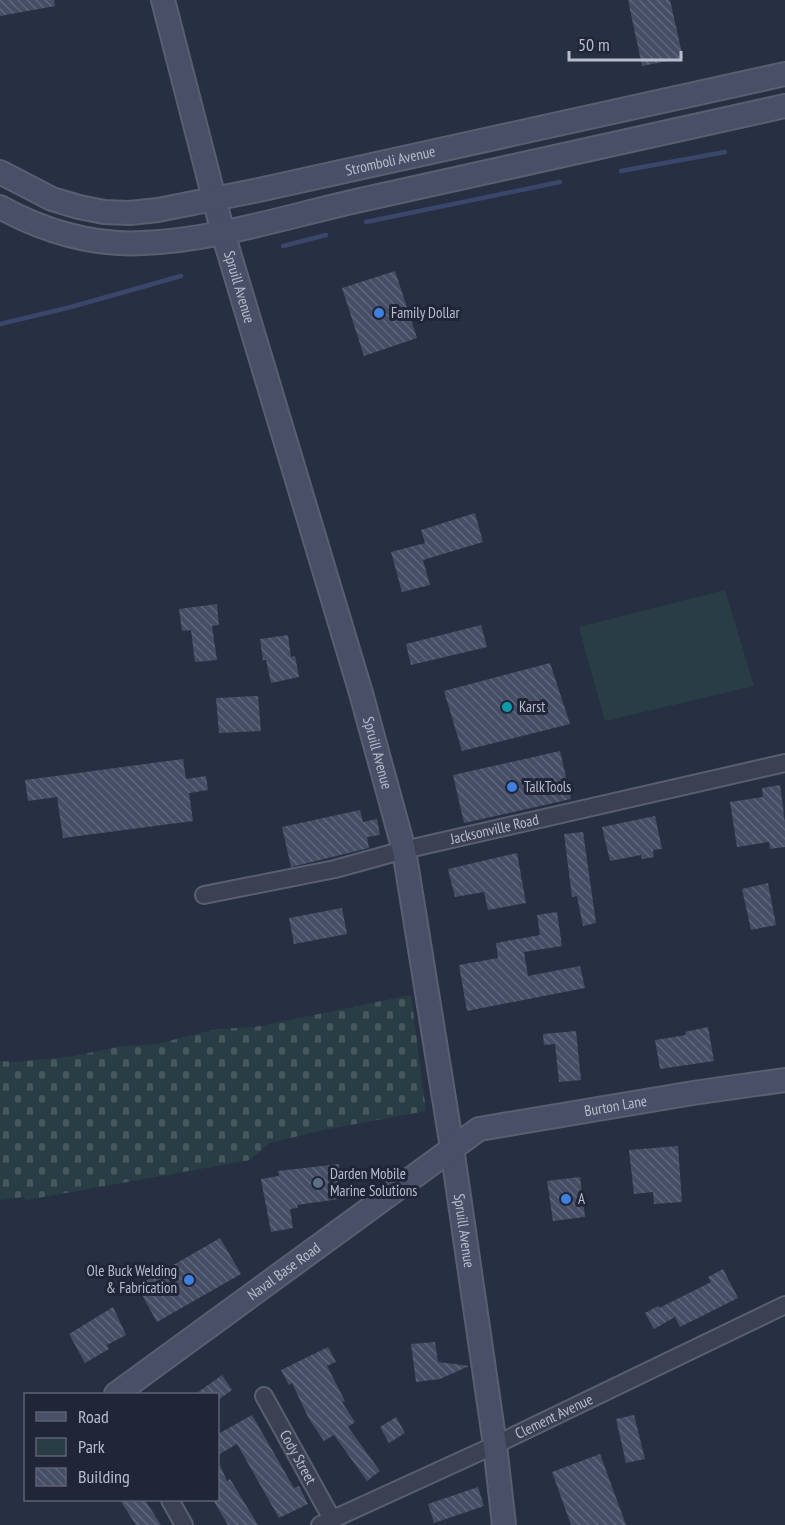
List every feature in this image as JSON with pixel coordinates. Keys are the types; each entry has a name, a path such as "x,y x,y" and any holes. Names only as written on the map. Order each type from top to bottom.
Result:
{"street":[{"name":"Spruill Avenue","path":"163,0 223,233 364,703 404,849 452,1148 495,1444 504,1525"},
{"name":"Stromboli Avenue","path":"0,172 52,199 104,212 130,213 158,210 785,74"},
{"name":"Stromboli Avenue","path":"0,207 41,226 75,237 111,243 142,243 223,233 338,204 785,106"},
{"name":"Jacksonville Road","path":"204,896 335,869 404,849 785,763"},
{"name":"Burton Lane","path":"452,1148 479,1129 785,1080"},
{"name":"Naval Base Road","path":"119,1393 452,1148"},
{"name":"Clement Avenue","path":"326,1522 785,1305"},
{"name":"Cody Street","path":"264,1396 326,1522"},
{"path":"171,1501 184,1525"}],"green space":[{"path":"725,590 754,686 605,721 579,627"},
{"path":"411,995 426,1111 323,1130 270,1143 250,1160 27,1200 23,1197 0,1200 0,1061 17,1062 74,1056 123,1046 157,1044 216,1029 255,1027"}],"building":[{"path":"0,0 54,0 55,6 0,16"},
{"path":"628,0 670,0 683,58 642,66"},
{"name":"Family Dollar","path":"395,271 417,338 364,356 342,288"},
{"path":"475,513 483,542 423,560 430,585 402,592 391,552 425,543 421,530"},
{"path":"217,604 219,625 212,626 217,660 195,662 191,630 182,631 179,609"},
{"path":"481,625 487,647 411,665 406,644"},
{"path":"288,635 291,657 295,656 299,677 271,683 266,660 263,660 260,639"},
{"name":"Karst","path":"550,663 570,724 462,751 444,691"},
{"path":"258,696 261,731 219,733 216,698"},
{"name":"TalkTools","path":"560,751 571,799 464,823 453,775"},
{"path":"183,759 186,779 206,776 208,790 189,793 193,821 63,838 57,797 28,801 25,780"},
{"path":"780,785 785,823 785,847 770,849 769,842 737,847 730,802 763,797 762,788"},
{"path":"360,810 363,822 377,819 380,835 367,837 369,848 291,867 282,827"},
{"path":"655,816 662,849 653,850 654,857 642,859 641,855 610,861 602,827"},
{"path":"583,832 596,923 583,926 577,896 572,897 564,834"},
{"path":"517,853 526,903 488,910 484,892 455,897 448,869"},
{"path":"768,883 776,925 751,930 742,889"},
{"path":"342,908 347,934 294,944 289,918"},
{"path":"557,912 562,946 524,952 528,976 580,966 585,988 467,1011 459,965 498,958 496,943 540,935 537,915"},
{"path":"708,1027 714,1061 660,1069 655,1040 686,1035 685,1032"},
{"path":"576,1031 581,1080 559,1082 555,1044 544,1045 543,1034"},
{"path":"678,1146 682,1202 654,1204 653,1192 634,1194 629,1150"},
{"path":"339,1164 339,1199 297,1205 298,1208 290,1209 293,1228 271,1232 261,1179 279,1176 278,1171"},
{"name":"A","path":"580,1177 585,1217 553,1221 547,1181"},
{"name":"Ole Buck Welding & Fabrication","path":"220,1238 241,1274 157,1322 137,1286"},
{"path":"723,1269 738,1298 680,1327 675,1317 654,1329 645,1313 711,1282 708,1277"},
{"path":"113,1307 126,1335 107,1345 109,1349 85,1363 69,1334"},
{"path":"435,1342 438,1362 469,1366 440,1379 416,1382 411,1344"},
{"path":"328,1347 336,1362 327,1366 345,1401 342,1402 355,1422 348,1427 380,1471 367,1481 334,1435 324,1441 309,1419 292,1383 289,1385 281,1370"},
{"path":"222,1375 232,1390 219,1399 219,1393 197,1393"},
{"path":"252,1415 294,1488 299,1486 308,1504 279,1518 237,1444 219,1454 219,1433"},
{"path":"634,1415 645,1459 626,1463 616,1419"},
{"path":"396,1417 405,1433 389,1443 380,1427"},
{"path":"600,1454 626,1525 571,1525 552,1472"},
{"path":"219,1463 227,1481 230,1479 258,1525 228,1525 214,1501 219,1501"},
{"path":"478,1487 484,1506 434,1523 428,1504"},
{"path":"121,1501 146,1501 161,1525 136,1525"}],"waterway":[{"path":"621,171 725,152"},
{"path":"366,222 560,182"},
{"path":"283,246 326,235"},
{"path":"0,324 181,276"}],"place":[{"name":"Family Dollar","path":"379,313"},
{"name":"Karst","path":"507,707"},
{"name":"TalkTools","path":"512,787"},
{"name":"Darden Mobile Marine Solutions","path":"318,1183"},
{"name":"A","path":"566,1199"},
{"name":"Ole Buck Welding & Fabrication","path":"189,1280"}]}
